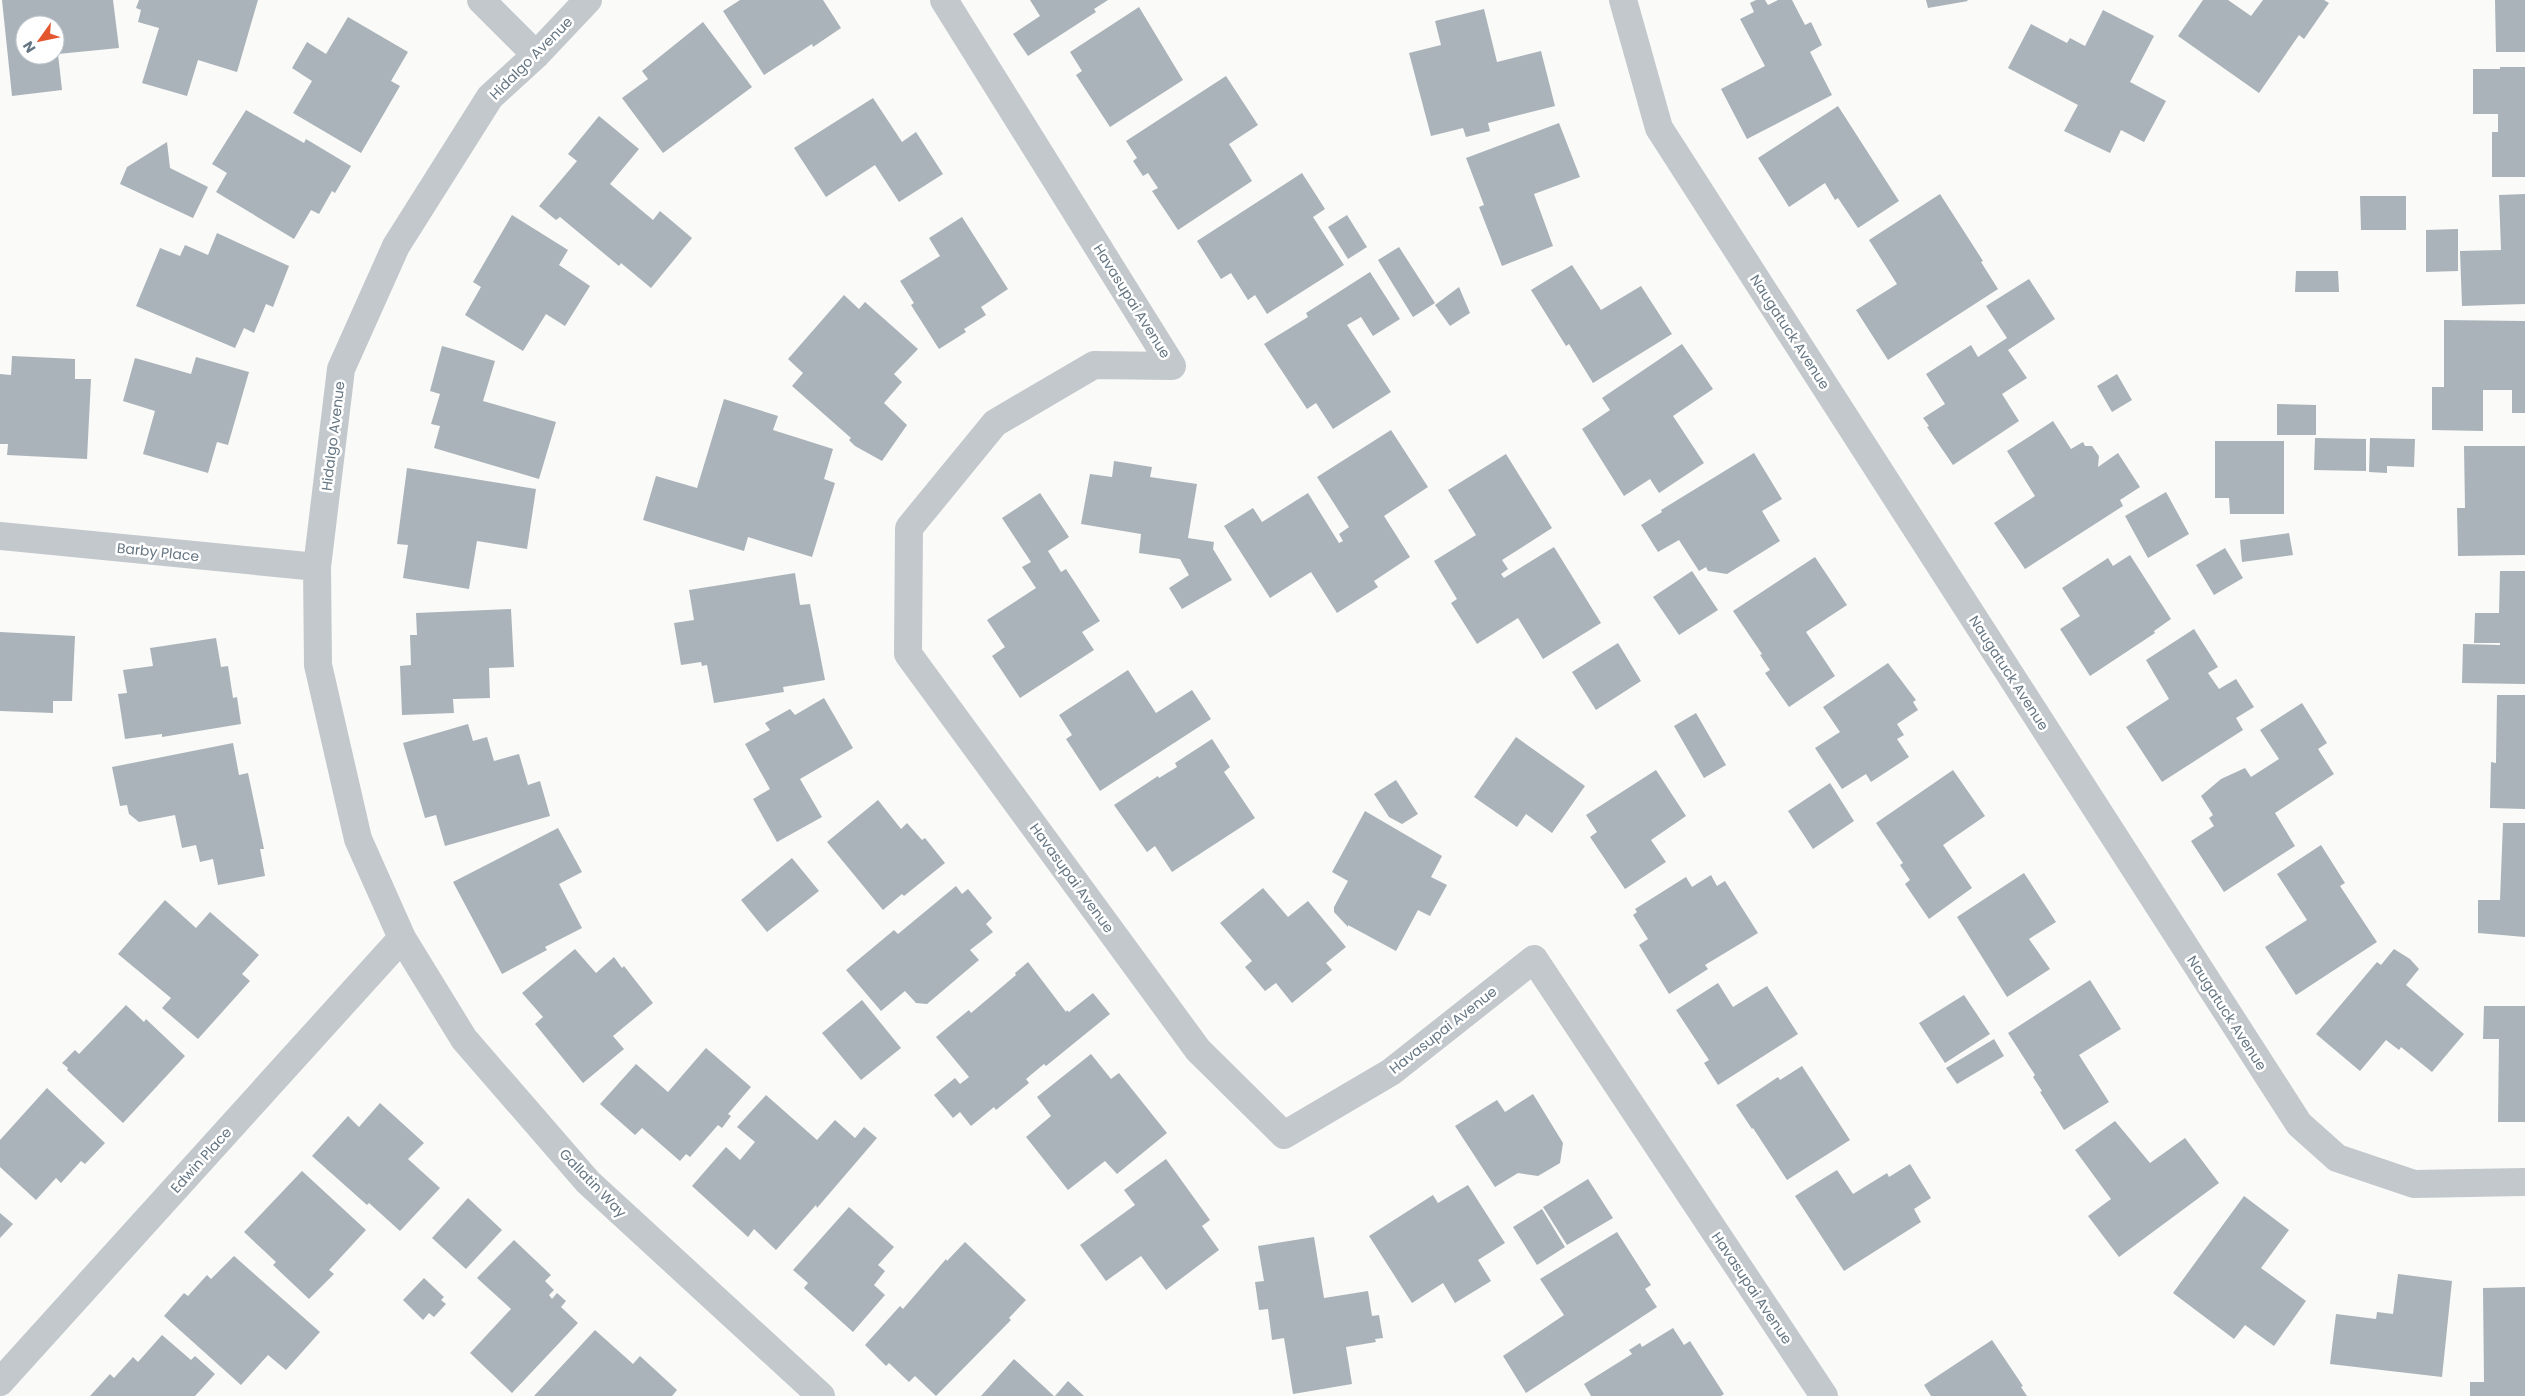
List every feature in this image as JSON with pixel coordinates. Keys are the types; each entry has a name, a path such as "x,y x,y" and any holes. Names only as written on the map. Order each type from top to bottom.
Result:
{"street":[{"path":"481,0 536,55"},
{"name":"Hidalgo Avenue","path":"402,938 358,839 318,665 317,567 341,369 396,246 490,97 536,55 588,0"},
{"name":"Havasupai Avenue","path":"944,0 1172,366 1094,365 995,423 909,528 908,654 1198,1050 1284,1136 1391,1072 1534,959 1824,1396"},
{"name":"Naugatuck Avenue","path":"1623,0 1659,128 2299,1124 2338,1158 2414,1184 2525,1182"},
{"name":"Barby Place","path":"0,536 317,567"},
{"name":"Edwin Place","path":"0,1382 402,938"},
{"name":"Gallatin Way","path":"402,938 464,1039 588,1182 821,1396"}],"building":[{"path":"2,0 113,0 119,48 65,53 65,15 15,15 15,65 59,65 62,90 12,96"},
{"path":"139,0 258,0 237,72 198,60 187,96 142,83 159,28 138,22 141,10 136,8"},
{"path":"740,0 823,0 841,28 813,47 812,44 764,75 723,11"},
{"path":"1030,0 1108,0 1094,9 1096,12 1028,56 1013,34 1040,16"},
{"path":"1756,0 1765,0 1768,5 1778,0 1792,0 1805,25 1811,22 1822,45 1810,52 1832,95 1747,139 1721,89 1765,66 1740,19 1754,12 1750,3"},
{"path":"1926,0 1967,0 1968,1 1928,8"},
{"path":"2203,0 2228,0 2251,16 2263,0 2324,0 2329,3 2304,39 2299,35 2259,93 2178,36"},
{"path":"2495,0 2525,0 2525,52 2496,52"},
{"path":"1139,7 1183,80 1110,127 1076,75 1082,71 1070,52"},
{"path":"1484,9 1497,62 1541,51 1555,106 1488,123 1490,131 1466,137 1463,128 1431,136 1409,53 1441,45 1435,21"},
{"path":"2103,10 2154,36 2130,82 2166,101 2144,142 2121,130 2110,153 2064,131 2078,105 2008,68 2031,24 2067,43 2070,38 2085,46"},
{"path":"348,17 408,52 391,81 400,86 361,153 293,113 312,81 292,68 307,42 326,54"},
{"path":"703,22 752,87 663,153 622,98 648,79 642,71"},
{"path":"2500,67 2525,67 2525,177 2492,177 2492,132 2498,132 2498,114 2473,114 2473,69 2500,69"},
{"path":"1226,76 1258,125 1229,144 1252,181 1178,230 1152,191 1158,188 1148,173 1143,176 1133,161 1137,158 1126,141"},
{"path":"873,98 902,142 916,132 943,174 899,202 875,165 826,197 794,148"},
{"path":"1838,106 1899,201 1858,228 1838,198 1835,200 1825,183 1789,207 1758,158"},
{"path":"246,110 304,143 306,139 351,166 335,193 332,191 319,214 311,210 294,239 216,192 227,173 212,164"},
{"path":"599,116 639,149 610,184 653,220 660,211 692,238 651,288 621,263 619,266 560,217 556,220 539,206 577,161 568,154"},
{"path":"1559,123 1580,177 1534,194 1553,246 1502,266 1479,207 1484,205 1466,158"},
{"path":"167,142 170,168 208,187 193,218 120,184 127,167"},
{"path":"1302,173 1325,209 1313,217 1344,265 1267,314 1255,295 1248,300 1231,273 1221,279 1197,241"},
{"path":"1940,194 1983,261 1981,262 1998,289 1888,360 1856,310 1897,284 1869,240"},
{"path":"2525,194 2525,304 2462,306 2460,251 2501,250 2499,195"},
{"path":"2360,196 2406,196 2406,230 2361,230"},
{"path":"512,215 568,250 559,265 590,286 565,326 546,314 523,351 465,315 481,287 473,282"},
{"path":"1347,215 1367,247 1348,259 1328,227"},
{"path":"962,217 1008,289 981,307 986,315 964,329 966,332 939,349 911,305 914,303 900,281 940,256 929,238"},
{"path":"2458,229 2458,271 2426,272 2426,230"},
{"path":"217,233 289,266 273,307 266,304 254,333 244,328 235,348 136,306 160,248 180,256 185,245 208,255"},
{"path":"1399,247 1435,303 1413,317 1378,260"},
{"path":"1572,265 1601,310 1641,286 1672,334 1593,383 1569,344 1566,346 1531,290"},
{"path":"2296,271 2338,271 2339,292 2295,292"},
{"path":"1370,272 1400,319 1373,336 1361,317 1347,325 1391,392 1333,429 1316,403 1307,409 1264,344 1308,317 1306,313"},
{"path":"2029,279 2055,319 2008,350 2027,378 2002,394 2019,421 1953,465 1923,418 1945,404 1926,374 1971,345 1978,357 2007,338 1986,306"},
{"path":"1459,287 1470,313 1450,326 1435,305"},
{"path":"844,295 859,309 865,302 918,349 894,374 902,382 884,403 907,425 882,461 855,446 849,440 851,438 792,386 803,373 788,359"},
{"path":"2444,320 2525,321 2525,413 2512,413 2512,390 2483,390 2483,431 2432,430 2432,387 2444,387"},
{"path":"1682,344 1713,389 1673,416 1704,463 1659,493 1650,479 1624,496 1582,429 1610,410 1602,398"},
{"path":"442,346 495,361 483,401 556,422 539,479 434,448 440,426 431,424 440,394 430,391"},
{"path":"12,356 75,359 75,379 91,379 87,459 7,455 8,444 0,444 0,374 11,375"},
{"path":"196,357 249,372 228,445 217,442 208,473 143,454 155,411 123,401 135,358 191,374"},
{"path":"2117,374 2132,400 2112,412 2097,386"},
{"path":"724,399 778,416 773,430 833,449 824,479 835,483 812,557 748,537 744,551 643,520 656,476 697,488"},
{"path":"2277,404 2316,405 2316,435 2277,435"},
{"path":"2053,421 2071,449 2083,442 2085,446 2092,446 2099,456 2098,467 2118,453 2140,487 2120,500 2123,506 2025,569 1994,523 2035,496 2007,451"},
{"path":"1391,430 1428,487 1384,516 1410,557 1374,581 1378,587 1337,613 1311,572 1270,598 1224,526 1253,508 1262,522 1308,493 1339,543 1343,541 1339,534 1349,527 1317,477"},
{"path":"2315,438 2366,439 2366,471 2314,470"},
{"path":"2370,438 2415,439 2414,467 2387,466 2387,473 2369,472"},
{"path":"2215,441 2284,441 2284,514 2230,514 2229,498 2215,498"},
{"path":"2464,446 2525,446 2525,555 2458,556 2457,508 2465,508"},
{"path":"1754,453 1782,499 1762,511 1780,541 1727,574 1708,571 1706,567 1699,571 1679,540 1658,552 1641,525 1662,512 1661,510"},
{"path":"1506,454 1552,528 1502,560 1508,569 1501,574 1504,578 1554,547 1601,623 1543,659 1518,618 1477,644 1451,603 1457,599 1434,561 1476,535 1448,490"},
{"path":"1114,461 1152,467 1150,477 1197,484 1188,538 1214,542 1213,549 1232,580 1182,609 1169,588 1189,575 1180,559 1139,553 1141,534 1081,524 1090,474 1112,477"},
{"path":"407,468 536,489 527,549 477,541 469,589 403,578 408,545 397,544"},
{"path":"2166,492 2189,534 2148,558 2125,516"},
{"path":"1040,493 1069,537 1048,551 1061,572 1066,569 1100,621 1082,632 1094,650 1020,698 992,656 1005,647 987,620 1036,588 1022,567 1031,562 1002,518"},
{"path":"2289,533 2293,555 2242,562 2240,540"},
{"path":"2225,548 2243,578 2214,595 2196,565"},
{"path":"2130,555 2171,619 2154,631 2155,633 2090,676 2060,629 2080,616 2062,588 2108,558 2113,566"},
{"path":"1815,557 1847,605 1806,632 1835,676 1789,707 1765,673 1770,670 1760,655 1762,654 1733,611"},
{"path":"1692,571 1718,610 1679,635 1653,597"},
{"path":"2500,571 2525,571 2525,684 2462,683 2463,644 2500,645 2500,643 2474,643 2475,613 2499,613"},
{"path":"795,573 800,605 810,604 825,680 783,687 784,692 714,703 707,665 702,666 701,662 681,665 674,623 694,620 689,590"},
{"path":"511,609 514,667 489,668 490,698 453,699 454,713 402,715 400,666 411,665 410,635 417,635 416,613"},
{"path":"2194,629 2218,667 2208,673 2219,689 2236,679 2254,707 2236,718 2243,730 2162,782 2126,727 2169,699 2146,660"},
{"path":"0,632 75,636 72,701 53,701 53,713 0,711"},
{"path":"216,638 221,667 228,666 233,698 237,697 241,724 162,737 162,734 125,739 118,694 127,693 123,670 153,666 150,648"},
{"path":"1618,643 1641,681 1596,710 1572,672"},
{"path":"1888,663 1916,700 1913,702 1918,710 1897,724 1904,735 1897,739 1909,757 1871,782 1866,774 1842,789 1815,748 1840,732 1823,707"},
{"path":"1128,670 1156,713 1192,690 1211,719 1100,791 1066,739 1072,735 1059,715"},
{"path":"2497,695 2525,695 2525,809 2490,808 2491,762 2496,763"},
{"path":"824,698 853,748 800,779 822,817 777,842 753,799 770,789 745,744 770,730 765,723 790,709 795,715"},
{"path":"2302,703 2327,743 2318,749 2334,774 2275,813 2295,846 2224,892 2191,841 2214,826 2209,818 2213,815 2201,796 2221,779 2245,768 2251,777 2279,759 2260,730"},
{"path":"1696,713 1726,765 1704,778 1674,726"},
{"path":"468,724 473,741 487,737 494,761 519,754 528,785 540,781 550,816 445,846 436,815 425,818 403,743"},
{"path":"1516,737 1585,786 1552,833 1526,814 1517,827 1474,797"},
{"path":"1212,739 1230,767 1224,772 1255,818 1172,872 1155,846 1147,852 1114,805 1158,776 1159,778 1177,767 1175,763"},
{"path":"233,743 239,775 248,773 264,849 260,849 265,876 218,885 213,859 200,862 196,845 182,848 175,815 139,822 129,814 127,805 120,806 112,767"},
{"path":"1656,770 1686,816 1651,840 1666,862 1625,889 1590,837 1597,832 1586,815"},
{"path":"1953,770 1985,816 1943,845 1972,888 1929,919 1905,884 1910,880 1900,865 1903,863 1876,823"},
{"path":"1396,780 1418,814 1402,824 1389,817 1374,794"},
{"path":"1830,783 1854,821 1813,849 1788,811"},
{"path":"878,800 901,829 907,823 922,840 925,838 945,863 904,896 902,894 883,910 827,842"},
{"path":"1365,811 1442,856 1431,877 1447,885 1430,916 1418,910 1396,951 1348,925 1348,927 1334,912 1334,907 1348,881 1332,872"},
{"path":"2503,823 2525,823 2525,937 2478,933 2478,900 2500,900"},
{"path":"558,828 582,872 559,884 582,928 545,947 547,950 502,974 453,882"},
{"path":"2321,845 2345,883 2340,886 2377,942 2296,995 2265,947 2307,920 2277,874"},
{"path":"792,858 819,891 767,932 741,900"},
{"path":"2024,873 2056,922 2029,939 2050,969 2007,997 1957,917"},
{"path":"1711,875 1717,886 1725,881 1758,933 1705,965 1708,969 1669,994 1639,945 1648,939 1633,915 1637,912 1635,909 1686,877 1692,887"},
{"path":"956,886 962,894 968,889 992,918 986,924 993,932 970,950 979,960 927,1004 916,1003 905,991 881,1011 846,970 894,930 898,934"},
{"path":"1263,888 1288,917 1308,901 1346,947 1326,963 1332,970 1292,1003 1276,983 1265,991 1245,967 1252,961 1220,923"},
{"path":"165,900 196,928 210,912 259,955 242,974 250,981 198,1039 162,1008 171,998 118,954"},
{"path":"575,949 596,973 614,957 622,968 624,966 653,1003 613,1036 624,1049 583,1083 535,1024 543,1017 522,993"},
{"path":"2394,949 2410,959 2419,969 2406,985 2464,1034 2432,1072 2401,1047 2399,1050 2386,1040 2360,1071 2316,1034 2377,962 2381,965"},
{"path":"1028,962 1066,1012 1067,1010 1069,1012 1093,993 1110,1014 1046,1066 1044,1064 1026,1079 1029,1083 996,1110 994,1107 971,1126 960,1112 953,1118 934,1095 955,1078 960,1084 969,1077 936,1037 969,1010 971,1013 1016,975 1015,973"},
{"path":"2090,980 2121,1029 2079,1055 2109,1102 2064,1130 2040,1092 2042,1091 2033,1077 2035,1075 2008,1033"},
{"path":"1718,983 1733,1007 1767,986 1798,1034 1718,1085 1704,1063 1709,1060 1676,1010"},
{"path":"1964,995 1990,1034 1945,1063 1919,1023"},
{"path":"862,1000 901,1048 861,1080 822,1033"},
{"path":"126,1005 144,1022 146,1019 185,1056 123,1123 62,1063 75,1050 79,1054"},
{"path":"2484,1006 2525,1006 2525,1122 2498,1122 2499,1039 2483,1039"},
{"path":"1994,1039 2004,1056 1957,1084 1946,1068"},
{"path":"706,1048 751,1087 728,1114 731,1116 722,1128 718,1125 690,1157 686,1154 680,1161 642,1128 635,1135 600,1104 636,1064 668,1092"},
{"path":"1091,1054 1111,1079 1119,1073 1167,1133 1117,1174 1105,1161 1068,1190 1026,1137 1051,1116 1037,1097"},
{"path":"1802,1066 1850,1140 1787,1180 1736,1105 1778,1077 1780,1080"},
{"path":"47,1088 105,1143 85,1164 81,1161 61,1183 56,1178 36,1200 0,1167 0,1140"},
{"path":"1533,1094 1563,1143 1560,1163 1538,1176 1518,1173 1495,1187 1455,1126 1497,1100 1505,1112"},
{"path":"766,1095 817,1140 835,1120 855,1138 864,1127 877,1138 817,1208 816,1205 776,1250 754,1229 748,1237 692,1186 726,1147 740,1160 755,1142 737,1127"},
{"path":"380,1103 424,1143 408,1159 440,1188 400,1231 369,1203 367,1205 312,1156 348,1116 359,1127"},
{"path":"2115,1121 2150,1163 2185,1138 2219,1183 2119,1257 2088,1216 2111,1199 2075,1150"},
{"path":"1166,1159 1210,1220 1202,1226 1219,1250 1166,1290 1141,1256 1106,1281 1080,1245 1135,1205 1124,1190"},
{"path":"1910,1164 1931,1198 1914,1209 1921,1222 1844,1271 1795,1196 1837,1170 1853,1194 1887,1173 1889,1177"},
{"path":"302,1171 366,1230 329,1270 334,1274 309,1299 273,1265 276,1262 244,1232"},
{"path":"1588,1179 1613,1218 1567,1245 1543,1207"},
{"path":"1468,1185 1505,1243 1478,1260 1491,1281 1455,1303 1443,1283 1412,1303 1369,1236 1433,1195 1438,1203"},
{"path":"2244,1196 2289,1230 2261,1268 2306,1301 2274,1346 2245,1325 2234,1339 2173,1293"},
{"path":"468,1198 502,1230 466,1269 432,1238"},
{"path":"849,1207 894,1247 878,1265 885,1271 874,1285 885,1295 853,1332 804,1288 808,1283 793,1270"},
{"path":"1542,1209 1565,1247 1537,1265 1513,1227"},
{"path":"0,1213 13,1224 0,1238"},
{"path":"1617,1232 1651,1285 1645,1289 1657,1307 1526,1393 1503,1356 1564,1315 1540,1279"},
{"path":"1314,1237 1324,1298 1368,1291 1372,1316 1379,1315 1383,1338 1375,1339 1376,1342 1346,1347 1352,1384 1293,1394 1284,1338 1272,1340 1268,1309 1259,1310 1255,1282 1264,1281 1258,1246"},
{"path":"514,1240 551,1275 545,1281 554,1290 549,1295 552,1299 557,1293 566,1301 561,1307 578,1323 512,1393 470,1353 511,1309 477,1278"},
{"path":"965,1242 1026,1300 1009,1318 1011,1320 936,1396 915,1376 909,1382 889,1363 886,1366 865,1345 900,1306 903,1309 946,1259 947,1261"},
{"path":"234,1256 320,1332 286,1370 268,1355 241,1385 164,1316 184,1293 188,1296 207,1275 211,1279"},
{"path":"2398,1274 2452,1281 2442,1377 2330,1364 2336,1314 2376,1319 2377,1312 2393,1314"},
{"path":"424,1278 444,1297 441,1300 446,1304 434,1317 429,1313 423,1320 403,1300"},
{"path":"2525,1287 2525,1396 2470,1396 2470,1382 2484,1382 2483,1288"},
{"path":"1673,1328 1684,1345 1690,1341 1724,1394 1721,1396 1591,1396 1584,1384 1632,1354 1629,1350 1640,1343 1642,1347"},
{"path":"595,1330 633,1364 640,1356 677,1390 672,1396 534,1396"},
{"path":"162,1335 191,1360 195,1356 215,1374 195,1396 90,1396 110,1374 114,1378 133,1357 138,1362"},
{"path":"1992,1340 2023,1386 2021,1387 2027,1396 1931,1396 1924,1385"},
{"path":"1014,1359 1054,1396 981,1396"},
{"path":"1068,1381 1084,1396 1055,1396"}]}
